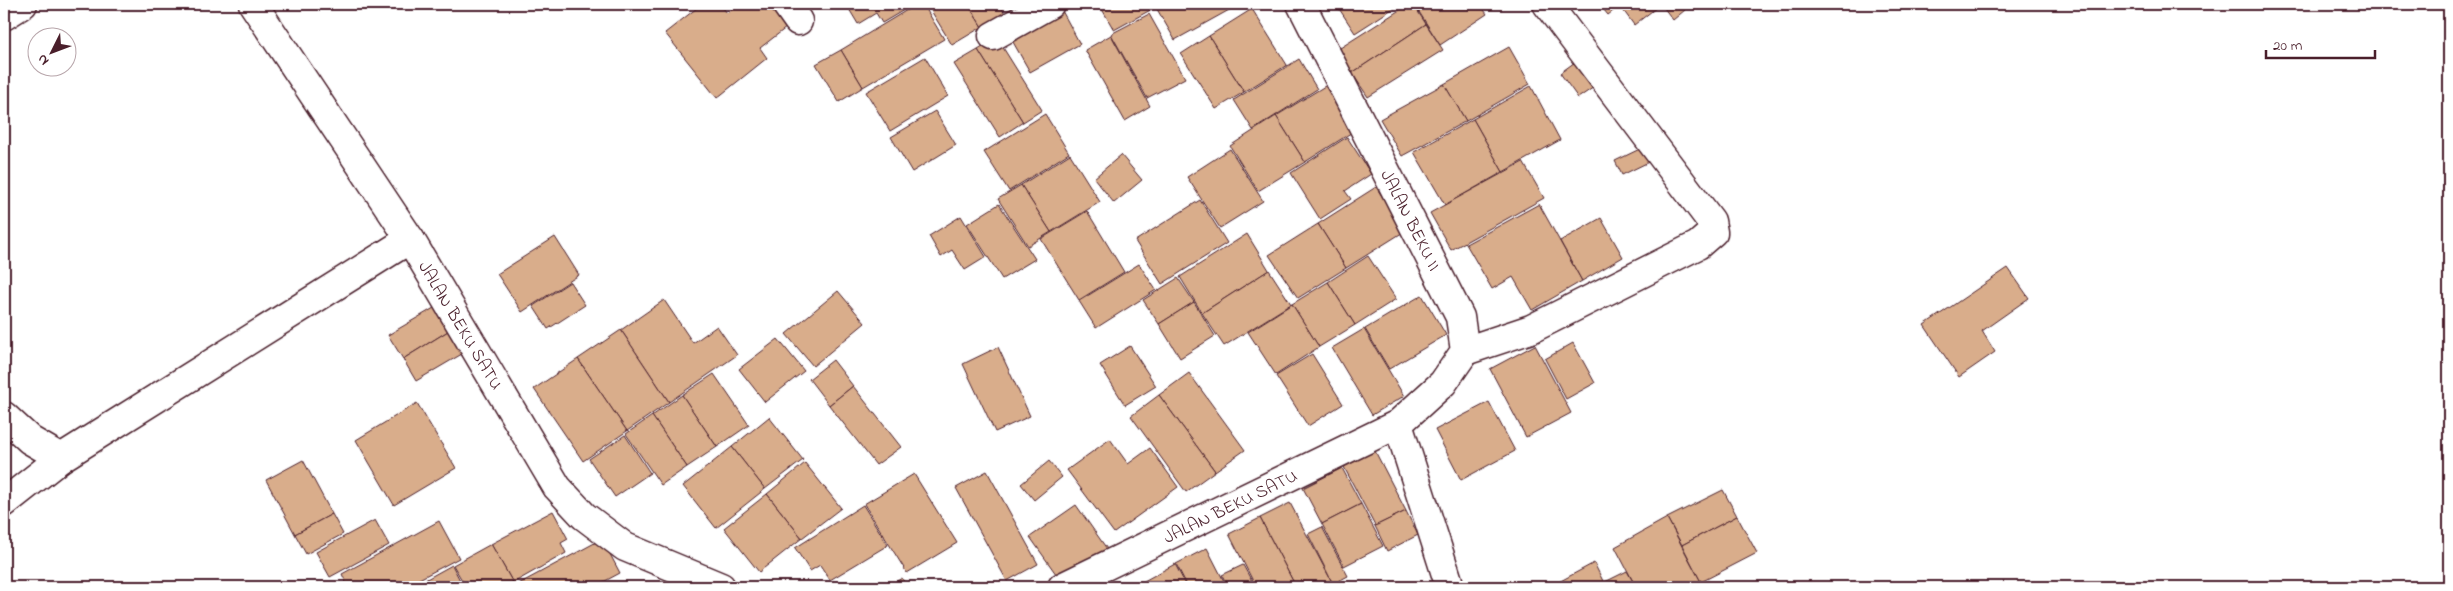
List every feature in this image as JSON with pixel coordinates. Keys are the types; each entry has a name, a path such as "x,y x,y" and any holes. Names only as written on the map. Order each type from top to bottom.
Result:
{"street":[{"path":"4,16 23,4"},
{"name":"JALAN BEKU SATU","path":"253,4 410,239 552,478 564,494 584,516 625,547 721,587"},
{"path":"993,36 1050,4"},
{"name":"JALAN BEKU II","path":"1301,4 1460,317 1465,351"},
{"path":"1450,587 1398,424 1443,383 1465,351 1531,328 1698,245 1713,232 1711,221 1547,4"},
{"path":"4,503 61,458 410,239"},
{"path":"4,416 30,440 61,458"},
{"name":"JALAN BEKU SATU","path":"1062,587 1398,424"}],"building":[{"path":"702,4 720,4 727,13 738,4 774,4 791,24 760,48 767,58 717,98 665,33"},
{"path":"846,4 914,4 882,23 876,13 858,24"},
{"path":"917,4 923,4 944,39 863,87 841,50"},
{"path":"927,4 968,4 982,27 952,45"},
{"path":"968,4 999,4 1005,13 982,27"},
{"path":"1099,4 1151,4 1154,8 1114,30"},
{"path":"1154,4 1240,4 1175,40"},
{"path":"1336,4 1400,4 1355,33"},
{"path":"1409,4 1413,4 1426,24 1352,73 1337,50"},
{"path":"1414,4 1487,4 1482,7 1487,14 1440,45"},
{"path":"1599,4 1622,4 1608,15"},
{"path":"1630,4 1661,4 1634,25 1623,10"},
{"path":"1661,4 1679,4 1685,10 1673,20"},
{"path":"1060,7 1080,44 1030,72 1009,35"},
{"path":"1252,9 1287,65 1244,92 1209,36"},
{"path":"1149,14 1185,78 1147,98 1111,34"},
{"path":"1426,24 1443,50 1368,97 1352,73"},
{"path":"1111,35 1150,106 1125,121 1085,50"},
{"path":"1209,36 1244,92 1216,109 1181,54"},
{"path":"997,38 1042,110 1023,122 978,50"},
{"path":"1509,47 1530,84 1466,121 1444,84"},
{"path":"841,50 863,87 839,102 816,64"},
{"path":"978,50 1023,122 1000,137 954,64"},
{"path":"925,57 948,96 890,131 866,92"},
{"path":"1582,57 1600,83 1578,98 1560,73"},
{"path":"1299,59 1317,89 1253,130 1234,100"},
{"path":"1444,84 1466,121 1402,156 1380,119"},
{"path":"1325,86 1354,131 1305,162 1276,116"},
{"path":"1531,86 1560,140 1503,172 1473,119"},
{"path":"935,111 956,145 912,172 891,137"},
{"path":"1045,114 1069,153 1009,191 984,152"},
{"path":"1276,116 1305,162 1258,191 1230,146"},
{"path":"1473,119 1503,172 1445,205 1414,152"},
{"path":"1347,137 1371,174 1345,191 1351,199 1320,219 1291,173"},
{"path":"1652,143 1659,157 1622,175 1615,161"},
{"path":"1230,149 1263,201 1220,228 1187,177"},
{"path":"1070,154 1100,202 1051,232 1021,185"},
{"path":"1121,155 1142,180 1114,203 1094,178"},
{"path":"1523,162 1544,198 1451,250 1430,213"},
{"path":"1021,185 1051,232 1028,246 998,199"},
{"path":"1376,187 1405,231 1346,268 1318,224"},
{"path":"1200,200 1227,243 1162,284 1135,241"},
{"path":"999,204 1035,259 1002,279 967,224"},
{"path":"1539,204 1582,281 1532,310 1513,277 1492,289 1466,244"},
{"path":"1087,211 1124,272 1079,300 1041,239"},
{"path":"961,216 986,257 965,270 952,250 941,257 929,236"},
{"path":"1601,218 1623,257 1582,281 1560,241"},
{"path":"1318,224 1346,268 1298,298 1269,255"},
{"path":"1247,234 1269,270 1202,313 1180,277"},
{"path":"555,237 579,275 522,312 497,274"},
{"path":"1368,256 1396,299 1355,325 1328,282"},
{"path":"1139,264 1156,290 1096,328 1079,301"},
{"path":"2008,268 2029,298 1982,331 1995,352 1959,377 1924,325"},
{"path":"1269,270 1291,304 1224,346 1202,313"},
{"path":"1178,278 1194,302 1159,324 1143,300"},
{"path":"570,282 585,305 548,329 533,306"},
{"path":"1328,282 1355,325 1319,347 1292,304"},
{"path":"838,291 865,323 813,366 786,334"},
{"path":"1422,295 1446,335 1389,369 1365,329"},
{"path":"664,300 693,343 717,326 737,355 669,402 621,330"},
{"path":"1194,302 1215,336 1180,358 1159,324"},
{"path":"1292,304 1319,347 1276,375 1248,332"},
{"path":"439,305 453,328 403,359 388,335"},
{"path":"453,328 467,351 416,381 403,359"},
{"path":"1364,329 1404,396 1372,415 1332,348"},
{"path":"621,330 669,402 627,431 578,359"},
{"path":"778,339 804,371 765,402 739,369"},
{"path":"1573,343 1595,383 1566,399 1545,359"},
{"path":"1535,345 1571,413 1526,437 1490,369"},
{"path":"1130,346 1156,386 1125,405 1100,365"},
{"path":"998,347 1030,416 995,432 963,364"},
{"path":"1312,354 1343,404 1308,426 1276,376"},
{"path":"578,359 627,431 583,461 534,389"},
{"path":"833,360 853,386 829,405 809,379"},
{"path":"1189,373 1245,450 1215,471 1159,395"},
{"path":"714,374 749,425 717,447 682,395"},
{"path":"853,386 901,447 876,465 829,405"},
{"path":"682,395 717,447 687,467 652,416"},
{"path":"1159,395 1215,471 1186,492 1131,416"},
{"path":"1489,402 1515,451 1461,480 1435,430"},
{"path":"417,403 456,468 394,505 356,440"},
{"path":"652,416 687,467 661,485 626,434"},
{"path":"769,417 803,460 765,489 732,447"},
{"path":"625,435 650,473 615,497 589,459"},
{"path":"1110,439 1128,464 1150,448 1178,487 1114,533 1067,470"},
{"path":"732,447 765,489 716,528 683,486"},
{"path":"1375,451 1406,511 1375,526 1344,467"},
{"path":"303,460 332,514 295,534 266,480"},
{"path":"1049,461 1062,477 1034,500 1021,484"},
{"path":"805,463 841,508 802,538 767,494"},
{"path":"1342,468 1361,504 1322,524 1303,488"},
{"path":"987,471 1038,564 1007,581 956,488"},
{"path":"914,474 957,543 907,573 864,504"},
{"path":"1723,490 1737,516 1682,545 1667,518"},
{"path":"767,494 802,538 759,572 724,528"},
{"path":"1290,503 1333,584 1327,587 1296,587 1260,518"},
{"path":"1361,504 1383,546 1344,566 1322,524"},
{"path":"863,505 888,545 830,580 820,565 810,571 795,548"},
{"path":"1076,505 1107,549 1061,581 1030,537"},
{"path":"553,511 568,539 561,543 566,553 513,583 491,544"},
{"path":"1406,511 1418,535 1387,551 1375,526"},
{"path":"332,514 343,534 306,554 295,534"},
{"path":"1737,516 1757,553 1701,582 1682,545"},
{"path":"1260,518 1296,587 1256,587 1229,534"},
{"path":"1667,518 1701,582 1691,587 1636,587 1615,547"},
{"path":"375,520 389,545 330,577 316,552"},
{"path":"439,521 459,558 404,587 348,587 342,574"},
{"path":"1322,527 1348,576 1333,584 1308,534"},
{"path":"602,539 620,573 594,587 513,587"},
{"path":"491,544 513,583 505,587 466,587 453,565"},
{"path":"1207,548 1227,587 1188,587 1176,564"},
{"path":"1594,563 1604,583 1596,587 1557,587 1555,584"},
{"path":"1175,564 1187,587 1147,587 1144,581"},
{"path":"452,565 463,586 414,586"},
{"path":"1243,565 1255,587 1228,587 1222,575"},
{"path":"1627,571 1636,587 1597,586"},
{"path":"902,578 907,587 887,587"}]}
